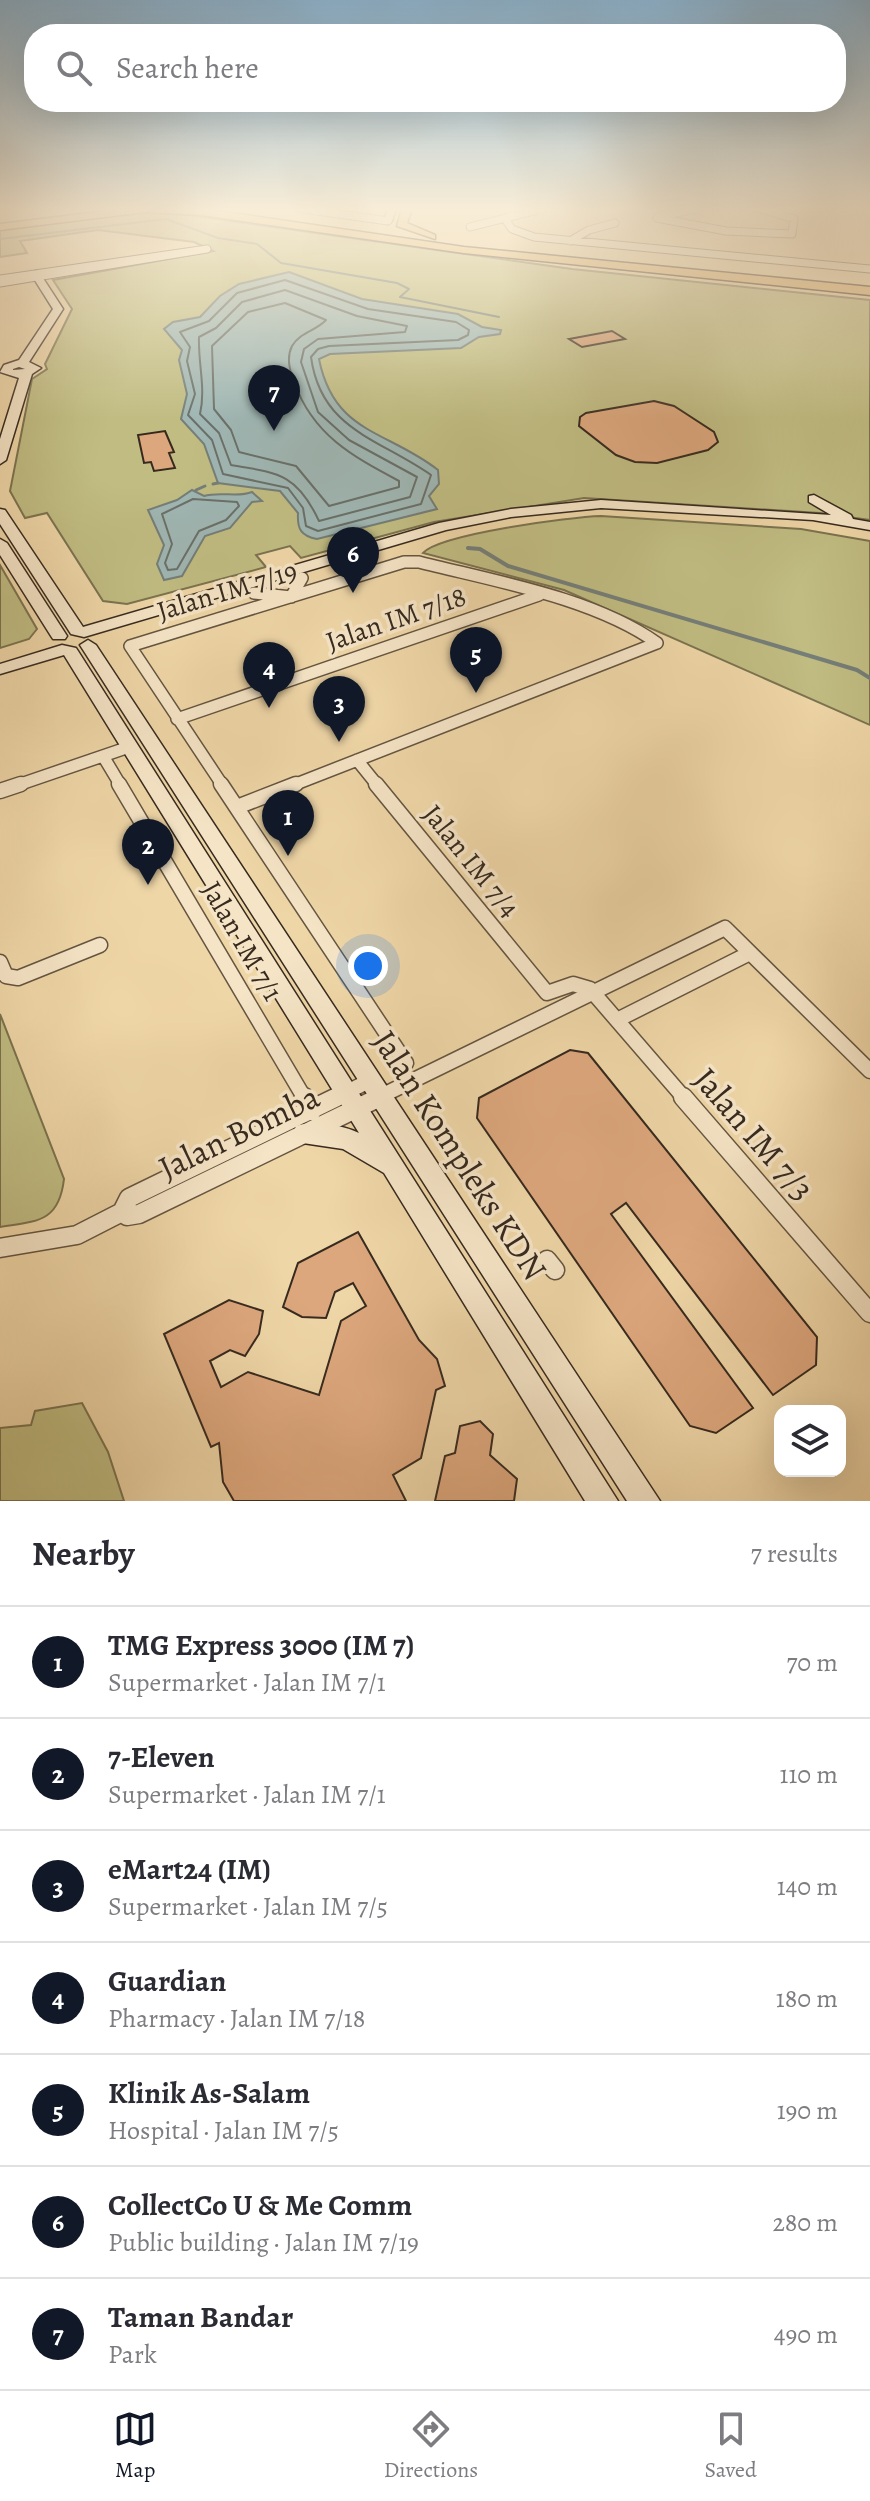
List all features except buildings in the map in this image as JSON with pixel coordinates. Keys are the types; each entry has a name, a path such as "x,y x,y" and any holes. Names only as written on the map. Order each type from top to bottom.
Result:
{"highway":[{"path":"748,279 870,298"},
{"path":"759,279 870,291"},
{"path":"782,279 870,285"}],"street":[{"path":"0,415 21,371 58,309 39,279"},
{"path":"0,460 21,371"},
{"path":"814,499 853,523"},
{"path":"0,669 73,641 444,526 511,513 601,504 813,516 870,526"},
{"path":"0,657 254,593 465,530 591,511 810,524 870,534"},
{"name":"Jalan Kompleks KDN","path":"0,513 129,747 603,1501"},
{"name":"Jalan Kompleks KDN","path":"0,543 73,641 376,1088 645,1501"},
{"name":"Jalan IM 7/19","path":"237,807 130,646 404,562 419,562 539,595 608,618 657,643 357,760"},
{"path":"254,593 291,597 302,578"},
{"name":"Jalan IM 7/18","path":"177,719 539,595"},
{"path":"0,791 129,747"},
{"name":"Jalan IM 7/1","path":"103,756 309,1123"},
{"path":"357,760 237,807 406,1063"},
{"name":"Jalan IM 7/4","path":"357,760 547,993 573,984 585,986 594,993"},
{"name":"Jalan Bomba","path":"0,1248 77,1235 122,1212 136,1215 376,1088 594,993 725,928 750,953"},
{"path":"0,962 6,976 18,978 100,945"},
{"path":"617,1020 750,953 870,1071"},
{"name":"Jalan IM 7/3","path":"594,993 870,1313"},
{"name":"Jalan Bomba","path":"122,1212 123,1204 129,1198 309,1123 352,1100"},
{"path":"309,1123 347,1139 395,1169"}],"shaded area":[{"path":"669,279 870,300 870,520 820,513 584,498 434,522 301,558 290,546 256,555 266,567 127,604 103,601 47,513 25,518 10,491 32,379 47,369 45,364 72,309 53,280"},
{"path":"601,516 801,529 870,541 870,725 564,590 423,553 434,546 479,533"},
{"path":"0,565 37,629 29,639 0,648"},
{"path":"0,1014 64,1179 52,1212 36,1221 0,1227"},
{"path":"82,1403 108,1452 124,1501 0,1501 0,1428 31,1425 35,1411"}],"water":[{"path":"260,279 308,279 362,299 458,314 482,327 501,330 500,334 479,337 461,348 330,354 319,359 326,384 350,417 438,470 439,484 429,496 437,509 317,539 301,531 298,513 280,491 218,483 204,444 181,419 187,394 179,360 182,350 164,329 173,322 200,317 220,296 239,284"},
{"path":"192,490 204,496 252,492 262,501 252,502 230,528 205,536 182,576 164,580 157,564 164,545 148,510 177,500"}],"waterway":[{"path":"374,279 397,283 409,289 400,297 499,317"},
{"path":"213,484 218,483"},
{"path":"196,490 205,486"},
{"path":"468,548 480,549 508,566 857,670 870,678"}],"place":[{"name":"Taman Bandar","path":"274,431"},
{"name":"CollectCo U & Me Comm","path":"353,593"},
{"name":"Klinik As-Salam","path":"476,693"},
{"name":"Guardian","path":"269,708"},
{"name":"eMart24 (IM)","path":"339,742"},
{"name":"TMG Express 3000 (IM 7)","path":"288,856"},
{"name":"7-Eleven","path":"148,885"}]}
